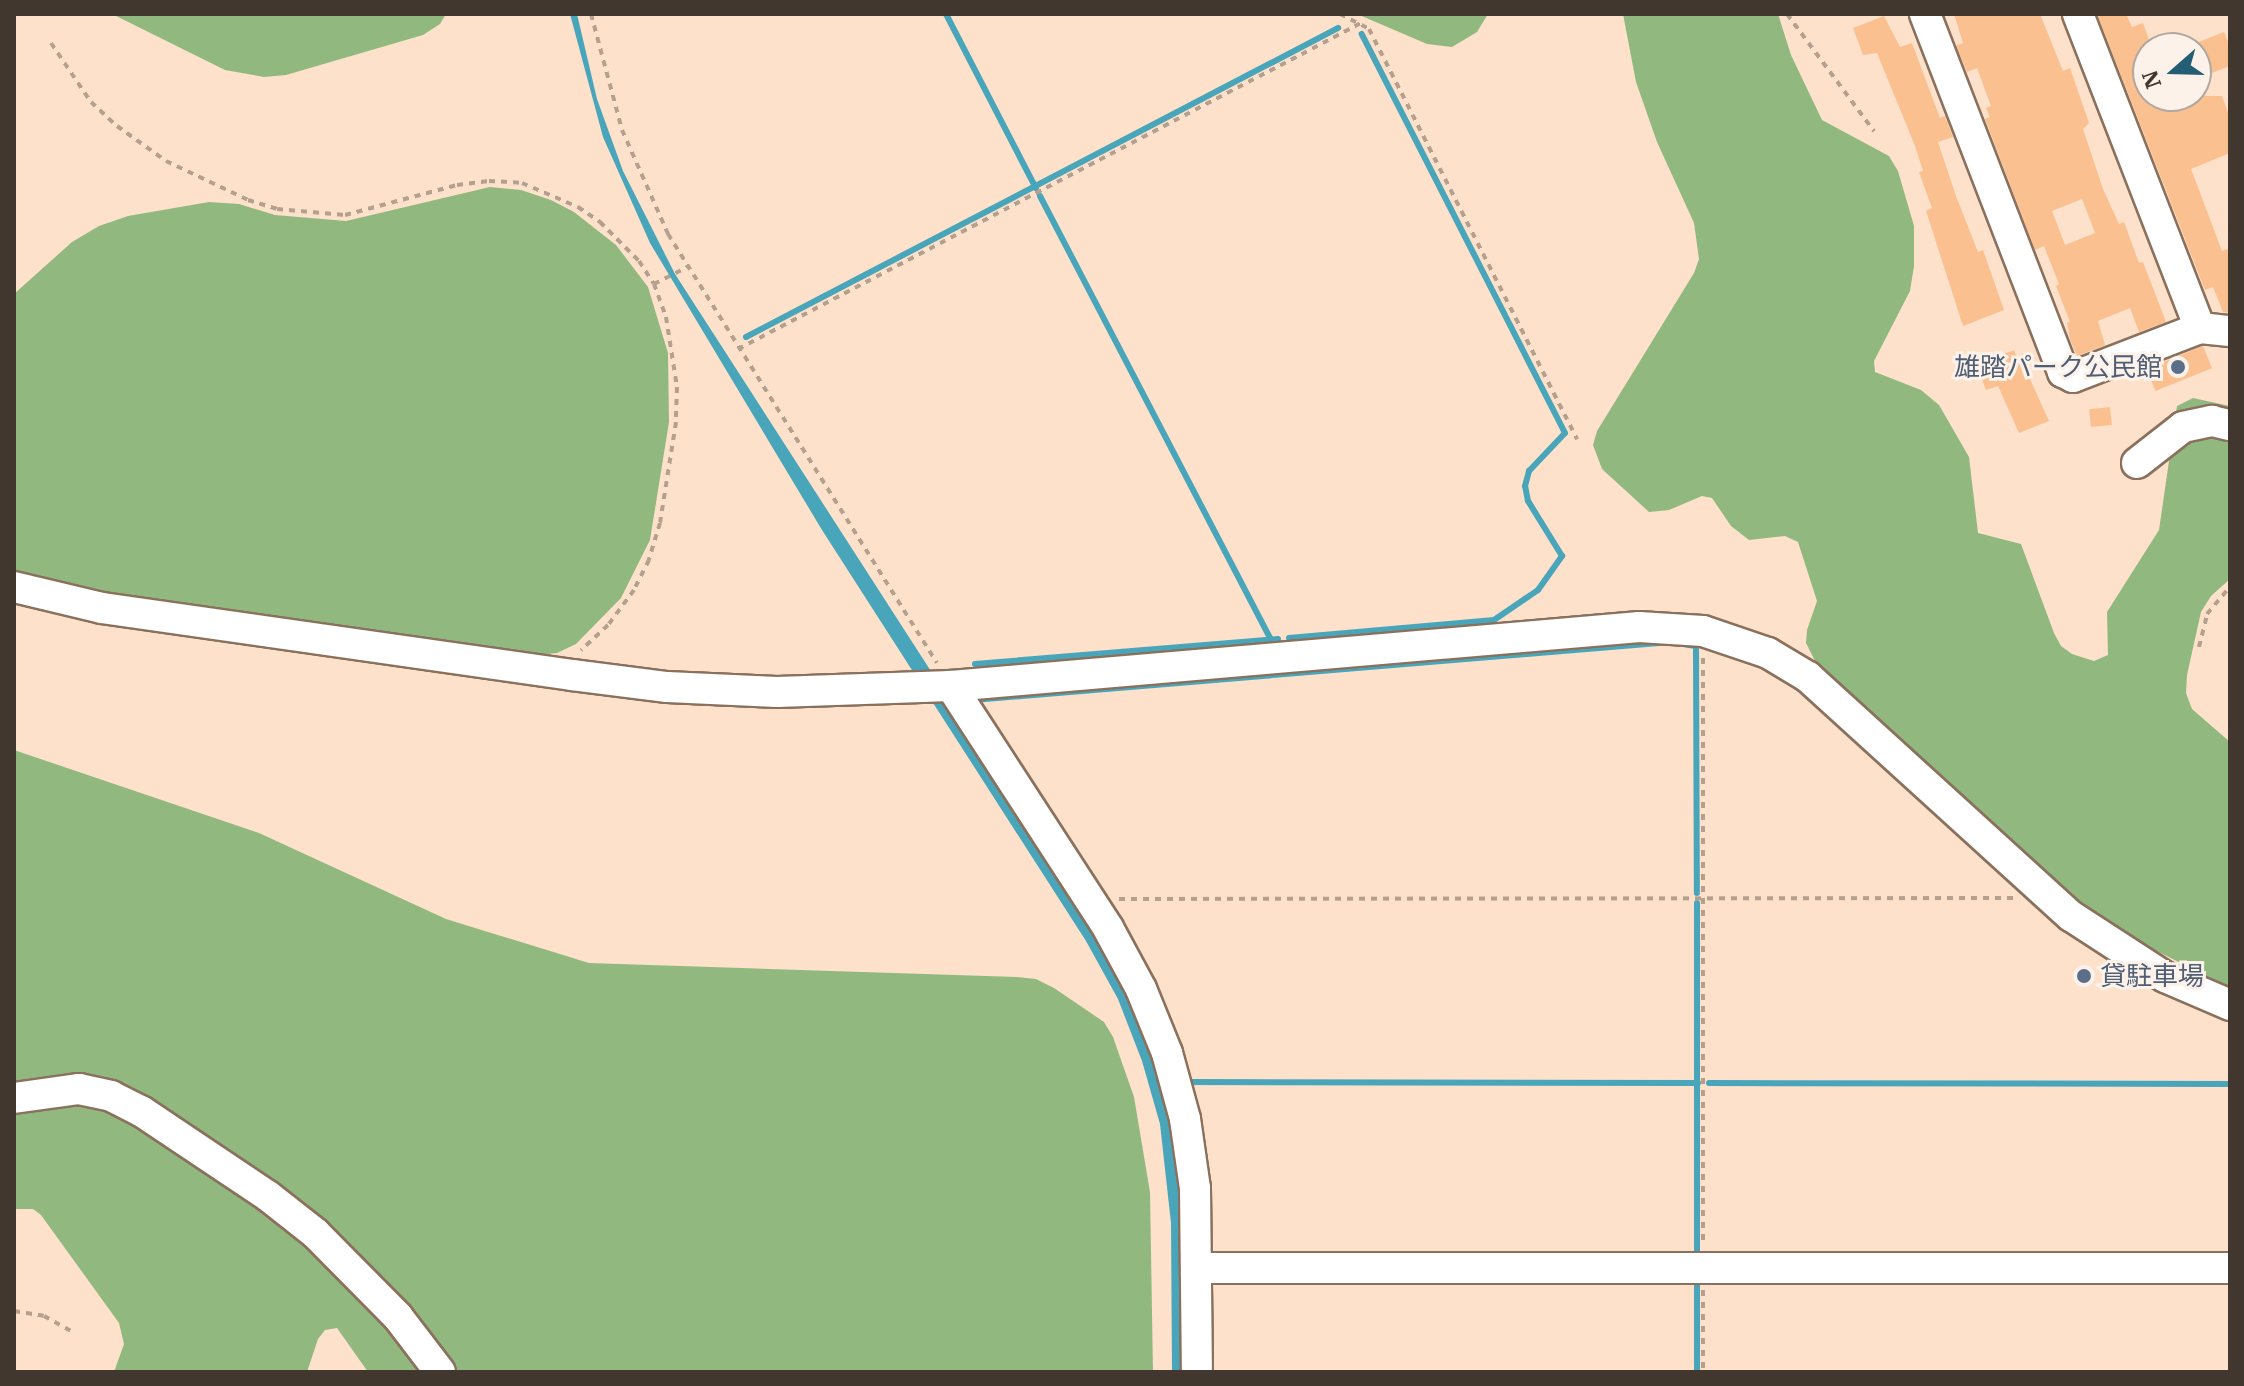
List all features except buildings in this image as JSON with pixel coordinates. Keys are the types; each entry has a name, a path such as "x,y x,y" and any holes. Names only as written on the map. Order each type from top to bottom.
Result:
{"street":[{"path":"1925,14 2063,372 2073,377 2200,328 2230,331"},
{"path":"2078,14 2200,328"},
{"path":"2137,463 2183,427 2212,421 2230,425"},
{"path":"14,587 102,608 572,675 736,691 938,686 1639,627 1703,631 1768,653 1808,677 2038,888 2124,953 2165,977 2230,1005"},
{"path":"938,686 1089,899 1141,989 1173,1075 1185,1119 1195,1188 1197,1372"},
{"path":"14,1098 79,1089 111,1096 141,1111 268,1196 315,1233 398,1317 440,1372"},
{"path":"1197,1268 2230,1268"}],"path":[{"path":"591,14 622,130 684,268 738,349 938,686"},
{"path":"1340,14 1369,29 1577,439"},
{"path":"1787,14 1874,131"},
{"path":"738,349 1361,23"},
{"path":"51,43 68,74 91,102 117,126 166,161 234,195 277,209 345,215 457,185 489,181 522,183 553,194 600,222 657,282 674,352 677,387 676,422 660,523 649,560 634,590 608,625 581,648 572,675"},
{"path":"657,282 684,268"},
{"path":"2199,647 2207,614 2230,587"},
{"path":"1703,631 1703,1372"},
{"path":"1089,899 2029,898 2038,888"},
{"path":"14,1311 44,1316 73,1332"}],"green space":[{"path":"112,14 446,14 440,24 423,35 286,75 264,77 225,70"},
{"path":"1357,14 1488,14 1477,32 1452,47 1427,44"},
{"path":"1623,14 1778,14 1791,55 1822,120 1889,156 1898,171 1914,226 1914,266 1910,291 1874,361 1875,372 1921,390 1939,405 1969,457 1978,533 2021,544 2054,633 2061,646 2072,654 2094,661 2108,655 2107,612 2159,530 2177,406 2193,398 2230,406 2230,579 2211,596 2201,612 2186,693 2192,709 2230,742 2230,988 2133,939 2058,885 1817,665 1806,643 1817,601 1798,542 1785,536 1749,540 1731,526 1712,498 1702,496 1669,510 1649,512 1602,469 1593,445 1597,431 1694,273 1699,259 1694,223 1657,142 1636,82"},
{"path":"490,187 521,190 551,200 574,212 616,245 648,287 668,353 669,422 650,540 621,598 576,644 557,653 538,655 105,592 14,571 14,294 72,242 99,226 128,216 209,202 239,204 275,215 346,221"},
{"path":"14,750 259,833 446,919 589,963 1017,977 1036,979 1054,988 1104,1022 1113,1037 1134,1097 1150,1192 1153,1372 447,1372 439,1359 144,1105 14,1092"},
{"path":"109,1102 265,1201 432,1372 368,1372 337,1328 325,1330 318,1339 307,1372 114,1372 124,1344 119,1323 41,1215 33,1209 14,1209 14,1104"}],"water":[{"path":"570,14 577,14 597,99 623,171 675,274 1081,904 1146,1024 1181,1155 1188,1372 1172,1372 1171,1223 1160,1124 1142,1061 1118,999 1086,941 822,530 650,243 603,137"}],"waterway":[{"path":"946,14 1036,188"},
{"path":"746,337 1338,28"},
{"path":"1289,638 1494,620 1538,590 1562,556 1528,501 1525,486 1529,471 1565,433 1362,34"},
{"path":"1040,196 1271,639"},
{"path":"975,664 1278,639"},
{"path":"973,700 1659,643"},
{"path":"1683,644 1696,646 1697,893"},
{"path":"1697,903 1697,1252"},
{"path":"1186,1082 1698,1083"},
{"path":"1709,1083 2230,1084"},
{"path":"1697,1284 1697,1372"}],"place":[{"name":"雄踏パーク公民館","path":"2178,367"},
{"name":"貸駐車場","path":"2084,976"}]}
